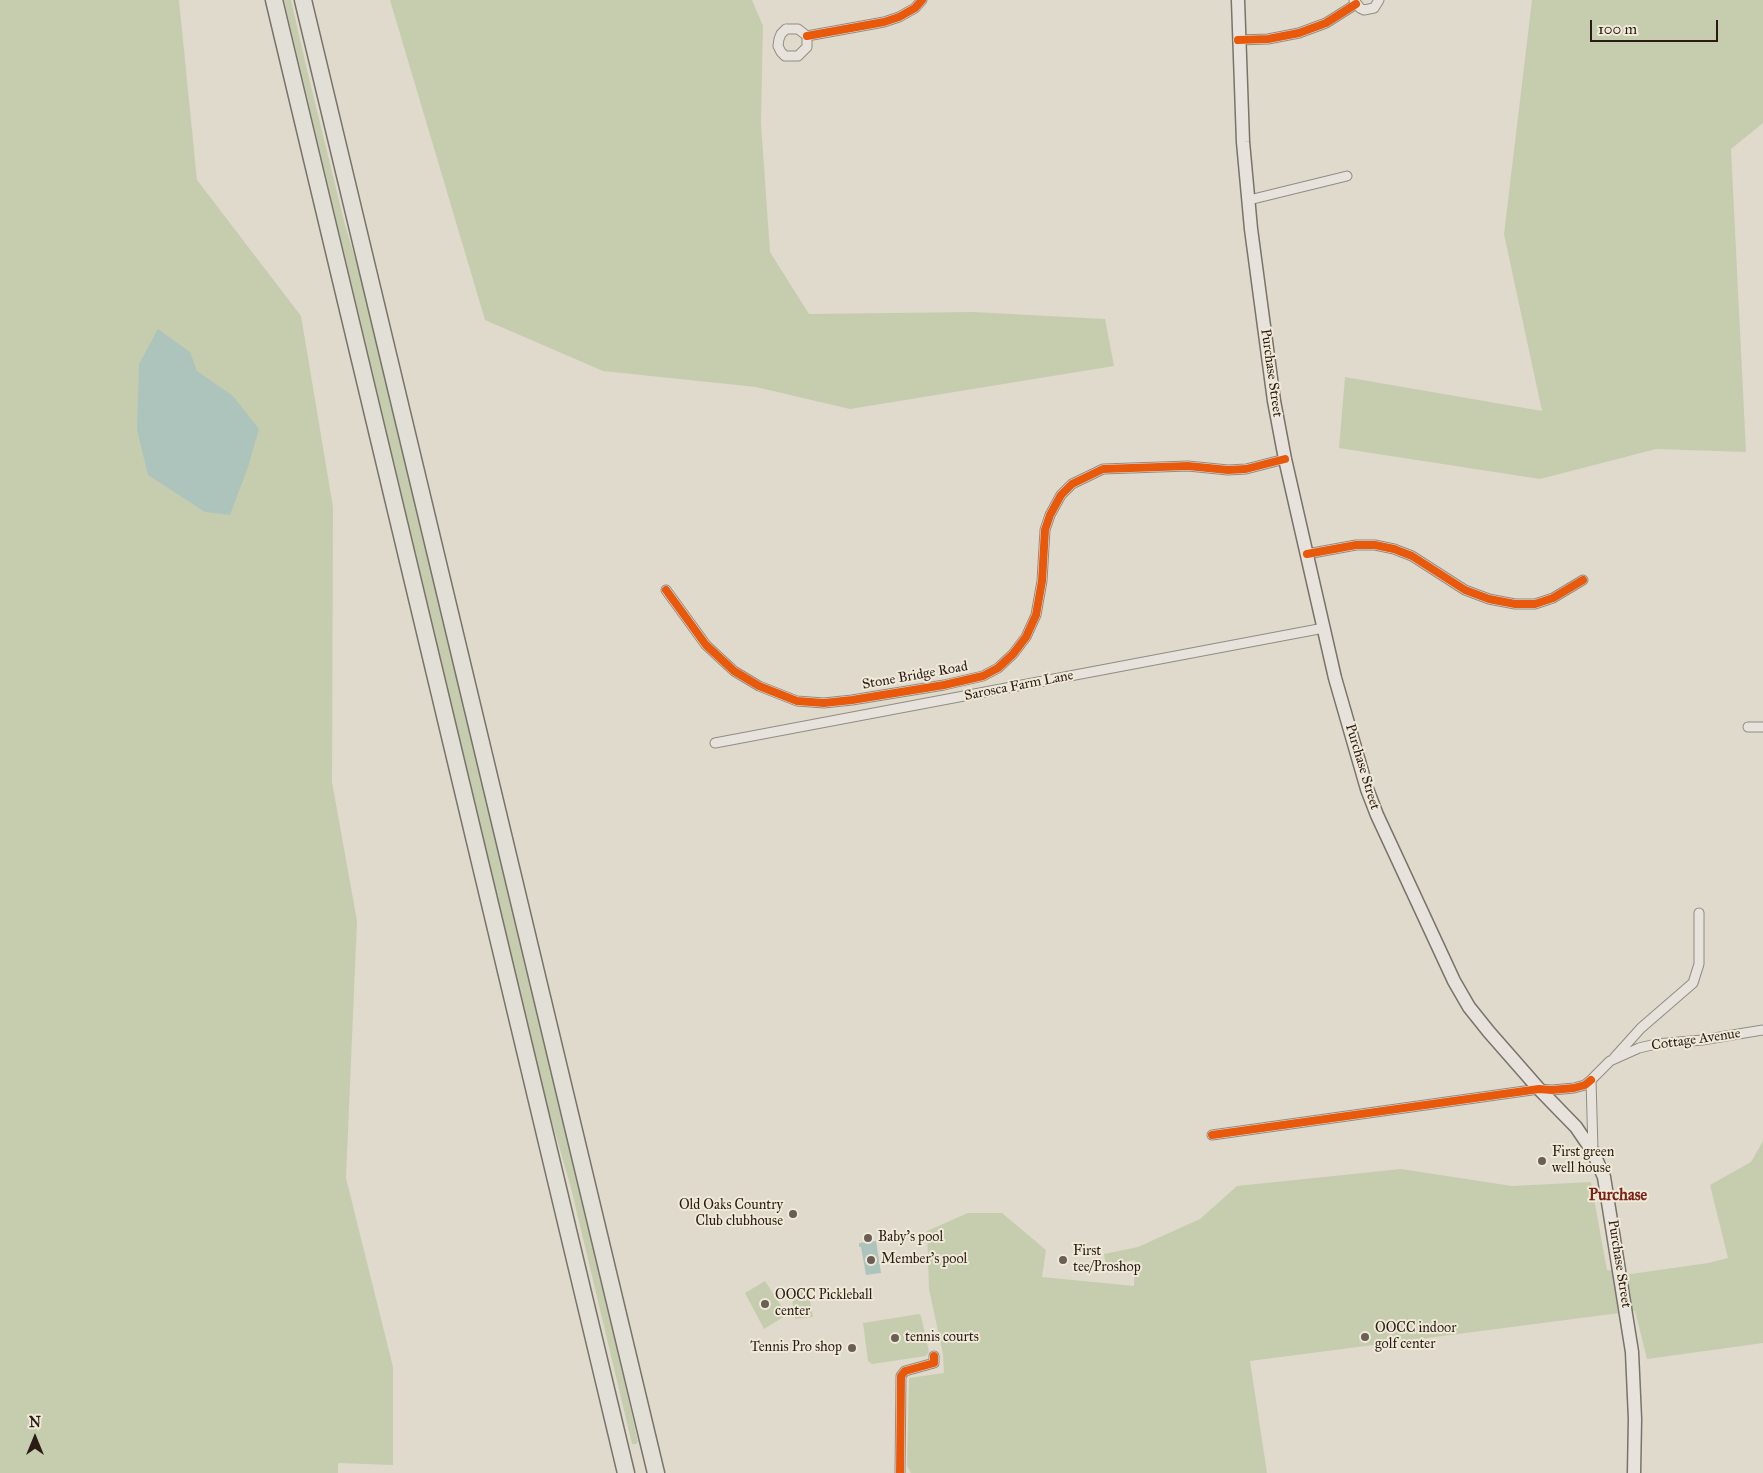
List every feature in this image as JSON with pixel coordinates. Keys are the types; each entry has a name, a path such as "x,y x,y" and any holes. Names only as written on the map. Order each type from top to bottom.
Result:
{"highway":[{"path":"274,0 626,1473"},
{"path":"303,0 656,1473"}],"main road":[{"name":"Purchase Street","path":"1238,0 1243,142 1251,229 1267,345 1285,459 1335,678 1369,794 1438,950 1470,1007 1489,1032 1539,1089 1576,1127 1593,1152 1604,1177 1623,1285 1634,1380 1634,1473"}],"street":[{"path":"807,36 884,22 899,17 915,8 922,0"},
{"path":"1238,40 1268,39 1299,33 1326,23 1355,2 1364,10 1370,10 1374,8 1379,0"},
{"path":"1249,200 1346,176"},
{"name":"Stone Bridge Road","path":"666,590 706,646 734,671 759,686 797,700 824,703 944,685 983,676 998,668 1013,654 1026,637 1036,615 1042,581 1045,530 1050,515 1061,496 1072,484 1103,469 1188,466 1228,470 1246,469 1285,459"},
{"path":"1307,554 1356,545 1375,545 1394,549 1412,556 1465,590 1489,599 1515,604 1535,604 1554,598 1583,580"},
{"name":"Sarosca Farm Lane","path":"714,743 1324,628"},
{"path":"1748,727 1763,727"},
{"path":"1610,1061 1641,1028 1693,983 1699,964 1699,913"},
{"name":"Cottage Avenue","path":"1591,1080 1610,1061 1638,1048 1763,1030"},
{"path":"1212,1135 1539,1089 1574,1088 1585,1085 1591,1080"},
{"path":"1591,1080 1593,1152"},
{"path":"900,1473 901,1376 906,1371 934,1363 934,1356"}],"green space":[{"path":"0,0 179,0 197,180 301,316 333,507 332,782 357,921 346,1178 393,1367 393,1465 338,1463 338,1473 0,1473"},
{"path":"284,0 291,0 345,225 366,295 622,1371 638,1442 636,1444 632,1444 571,1188 546,1101"},
{"path":"390,0 752,0 763,26 761,123 770,252 809,314 973,312 1105,319 1114,366 850,409 756,387 603,371 485,320"},
{"path":"1532,0 1763,0 1763,123 1731,149 1746,452 1656,449 1540,479 1339,448 1345,377 1542,411 1504,234"},
{"path":"1763,1141 1763,1343 1647,1359 1635,1311 1250,1361 1267,1473 911,1473 907,1466 909,1378 944,1373 943,1354 929,1289 927,1231 968,1213 1002,1213 1046,1250 1042,1277 1134,1286 1135,1260 1106,1265 1104,1254 1138,1247 1200,1219 1237,1186 1401,1169 1512,1186 1591,1182 1607,1270 1631,1274 1708,1263 1728,1258 1710,1185 1751,1162"},
{"name":"OOCC Pickleball center","path":"765,1281 787,1315 764,1329 745,1293"},
{"path":"808,1289 813,1317 795,1319 791,1291"},
{"name":"tennis courts","path":"919,1314 929,1352 926,1356 872,1364 868,1361 863,1323"}],"water":[{"path":"158,329 190,352 197,371 233,396 259,429 248,467 230,515 205,512 148,475 137,430 139,364"},
{"name":"Member's pool","path":"876,1241 881,1273 866,1275 859,1243"}],"cycle path":[{"path":"807,36 884,22 899,17 915,8 922,0"},
{"path":"1238,40 1268,39 1299,33 1326,23 1356,4"},
{"path":"666,590 706,645 734,671 759,686 797,701 824,703 852,700 944,685 983,676 998,668 1013,654 1026,637 1036,615 1042,581 1045,530 1050,515 1061,495 1072,484 1103,469 1188,466 1228,470 1246,469 1285,459"},
{"path":"1307,554 1356,545 1375,545 1394,549 1412,556 1465,590 1489,599 1515,604 1535,604 1553,598 1583,580"},
{"path":"1212,1135 1539,1089 1574,1088 1585,1085 1591,1080"},
{"path":"900,1473 901,1376 905,1371 934,1363 934,1356"}],"place":[{"name":"First green well house","path":"1542,1161"},
{"name":"Old Oaks Country Club clubhouse","path":"793,1214"},
{"name":"Baby's pool","path":"868,1238"},
{"name":"Member's pool","path":"871,1260"},
{"name":"First tee/Proshop","path":"1063,1260"},
{"name":"OOCC Pickleball center","path":"765,1304"},
{"name":"OOCC indoor golf center","path":"1365,1337"},
{"name":"tennis courts","path":"895,1338"},
{"name":"Tennis Pro shop","path":"852,1348"}],"district":[{"name":"Purchase","path":"1618,1196"}]}
